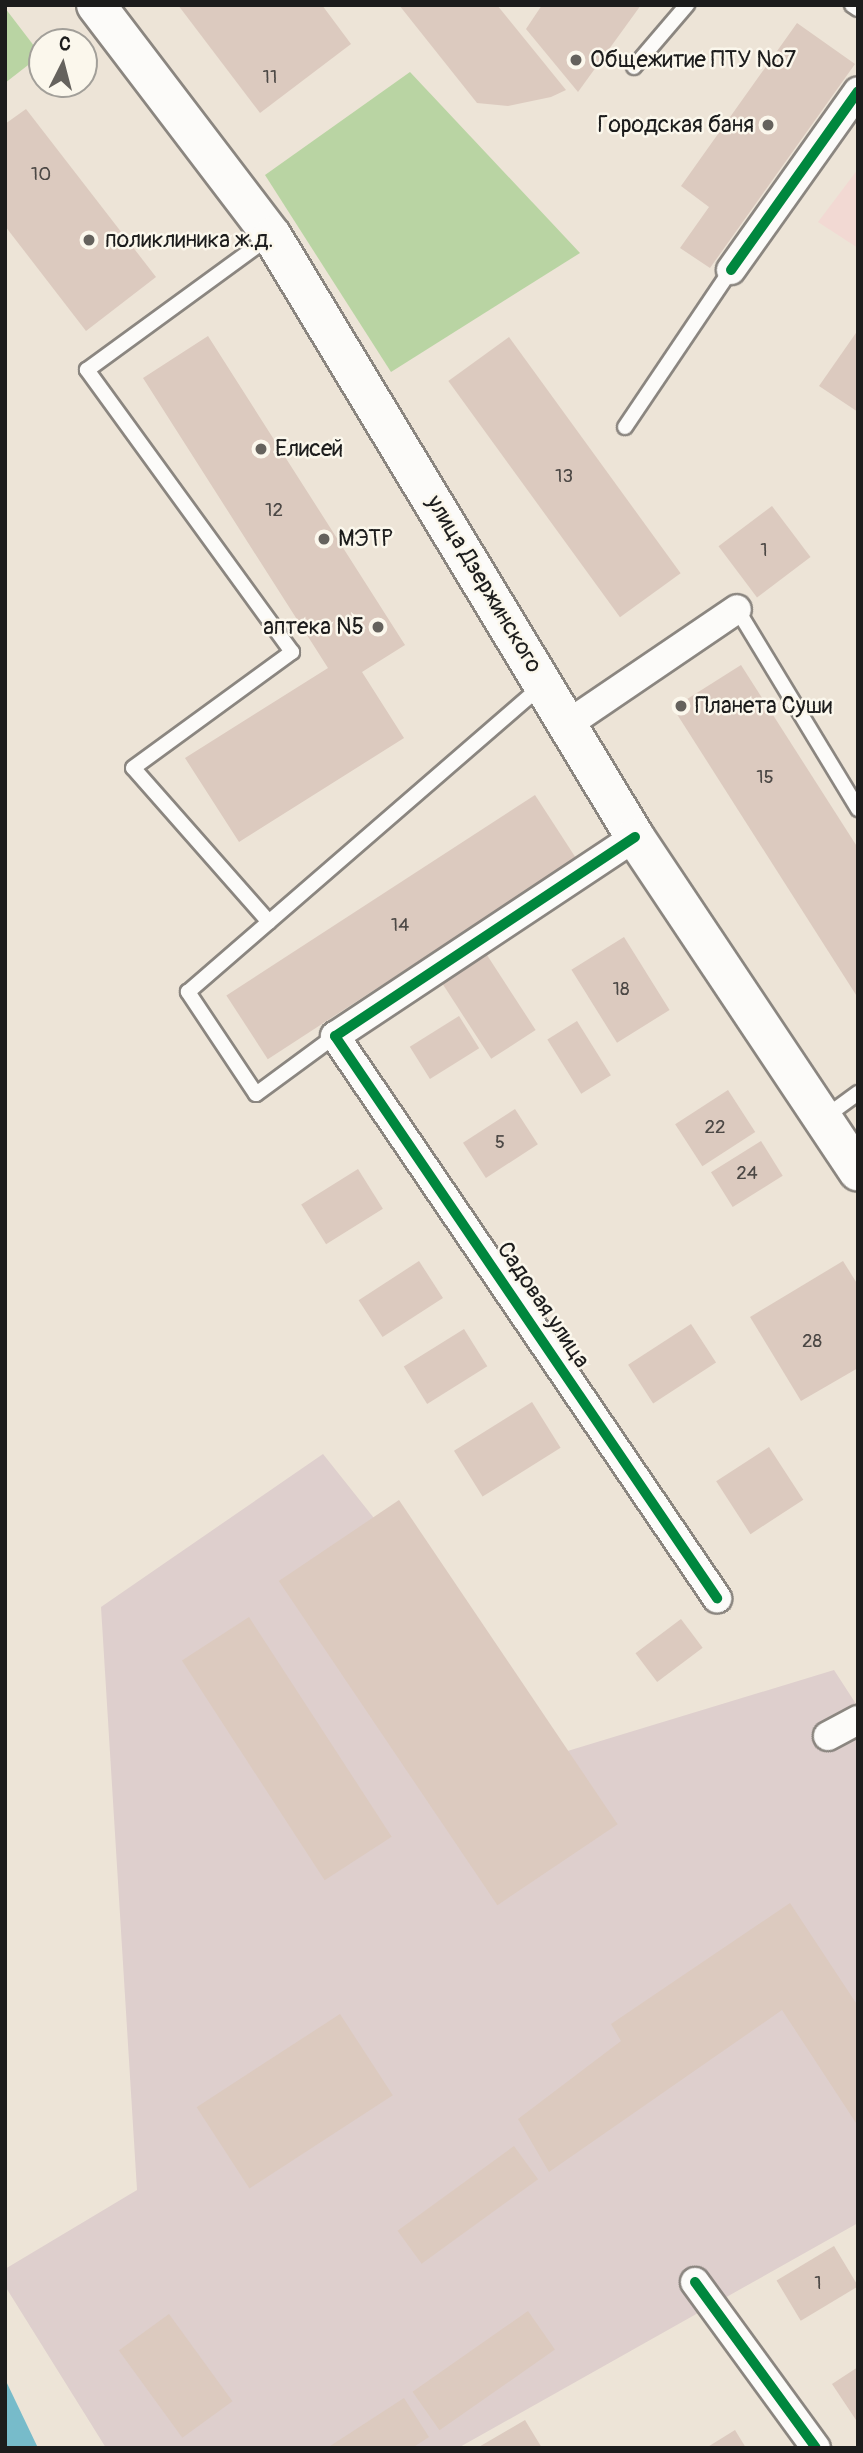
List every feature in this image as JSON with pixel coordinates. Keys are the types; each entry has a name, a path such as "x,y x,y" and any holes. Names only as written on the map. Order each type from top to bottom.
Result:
{"main road":[{"name":"улица Дзержинского","path":"96,5 272,236 545,683 635,837 858,1172"}],"street":[{"path":"731,270 858,91"},
{"path":"568,724 737,609"},
{"path":"334,1036 635,837"},
{"name":"Садовая улица","path":"334,1036 717,1598"},
{"path":"828,1736 858,1720"},
{"path":"695,2282 816,2448"}],"lane":[{"path":"634,67 687,5"},
{"path":"852,5 858,9"},
{"path":"269,922 133,768 292,652 87,370 272,236"},
{"path":"625,427 731,270"},
{"path":"737,609 858,809"},
{"path":"334,1036 256,1094 188,992 545,683"},
{"path":"823,1118 858,1093"}],"shaded area":[{"path":"858,169 858,248 818,222"},
{"path":"323,1454 561,1753 834,1670 858,1707 858,2223 458,2448 106,2448 5,2286 5,2269 137,2190 101,1607"}],"green space":[{"path":"5,8 28,38 28,65 5,83"},
{"path":"410,72 580,253 391,372 265,175"}],"water":[{"path":"5,2379 38,2448 5,2448"}],"building":[{"path":"178,5 322,5 351,44 260,113"},
{"path":"399,5 497,5 566,90 551,97 508,106 477,103"},
{"name":"Общежитие ПТУ №7","path":"542,5 641,5 578,92 526,29"},
{"name":"Городская баня","path":"797,23 855,64 710,268 680,248 709,207 681,186"},
{"path":"26,109 156,277 86,331 5,226 5,124"},
{"path":"858,330 858,412 819,386"},
{"path":"208,336 405,645 362,672 404,738 239,842 185,758 328,668 143,378"},
{"path":"509,337 681,573 620,617 448,381"},
{"path":"772,506 811,557 757,597 718,546"},
{"path":"741,665 858,848 858,998 673,708"},
{"path":"535,795 576,859 268,1059 226,995"},
{"path":"624,937 670,1010 617,1043 571,970"},
{"path":"485,952 536,1030 491,1059 441,981"},
{"path":"459,1016 479,1048 430,1079 410,1047"},
{"path":"577,1021 611,1075 581,1094 547,1040"},
{"path":"728,1090 755,1132 702,1166 675,1124"},
{"path":"515,1109 538,1144 486,1178 463,1143"},
{"path":"761,1141 783,1176 733,1207 711,1172"},
{"path":"358,1169 383,1209 326,1244 301,1205"},
{"path":"419,1261 443,1298 383,1337 359,1300"},
{"path":"843,1261 858,1285 858,1368 801,1401 750,1317"},
{"path":"691,1324 716,1363 653,1403 628,1365"},
{"path":"464,1329 487,1366 427,1404 404,1367"},
{"path":"532,1402 561,1448 483,1497 454,1451"},
{"path":"769,1447 803,1500 750,1534 716,1481"},
{"path":"399,1500 618,1824 497,1905 279,1581"},
{"path":"249,1617 392,1837 325,1880 182,1661"},
{"path":"681,1619 703,1648 657,1682 635,1653"},
{"path":"790,1903 858,2006 858,2126 782,2010 549,2172 518,2119 621,2041 611,2024"},
{"path":"340,2014 393,2095 249,2188 197,2107"},
{"path":"514,2146 538,2179 422,2264 398,2231"},
{"path":"834,2246 858,2286 801,2321 777,2281"},
{"path":"528,2311 555,2350 439,2430 412,2392"},
{"path":"169,2314 232,2401 182,2438 119,2350"},
{"path":"858,2367 858,2423 832,2384"},
{"path":"404,2398 429,2437 412,2448 327,2448"},
{"path":"525,2420 542,2448 477,2448"},
{"path":"735,2430 746,2448 706,2448"}],"cycle path":[{"path":"731,270 858,91"},
{"path":"635,837 335,1036 717,1598"},
{"path":"695,2282 816,2448"}],"place":[{"name":"Общежитие ПТУ №7","path":"576,60"},
{"name":"Городская баня","path":"768,125"},
{"name":"поликлиника ж.д.","path":"89,240"},
{"name":"Елисей","path":"261,449"},
{"name":"МЭТР","path":"324,539"},
{"name":"аптека N5","path":"378,627"},
{"name":"Планета Суши","path":"681,706"}]}
